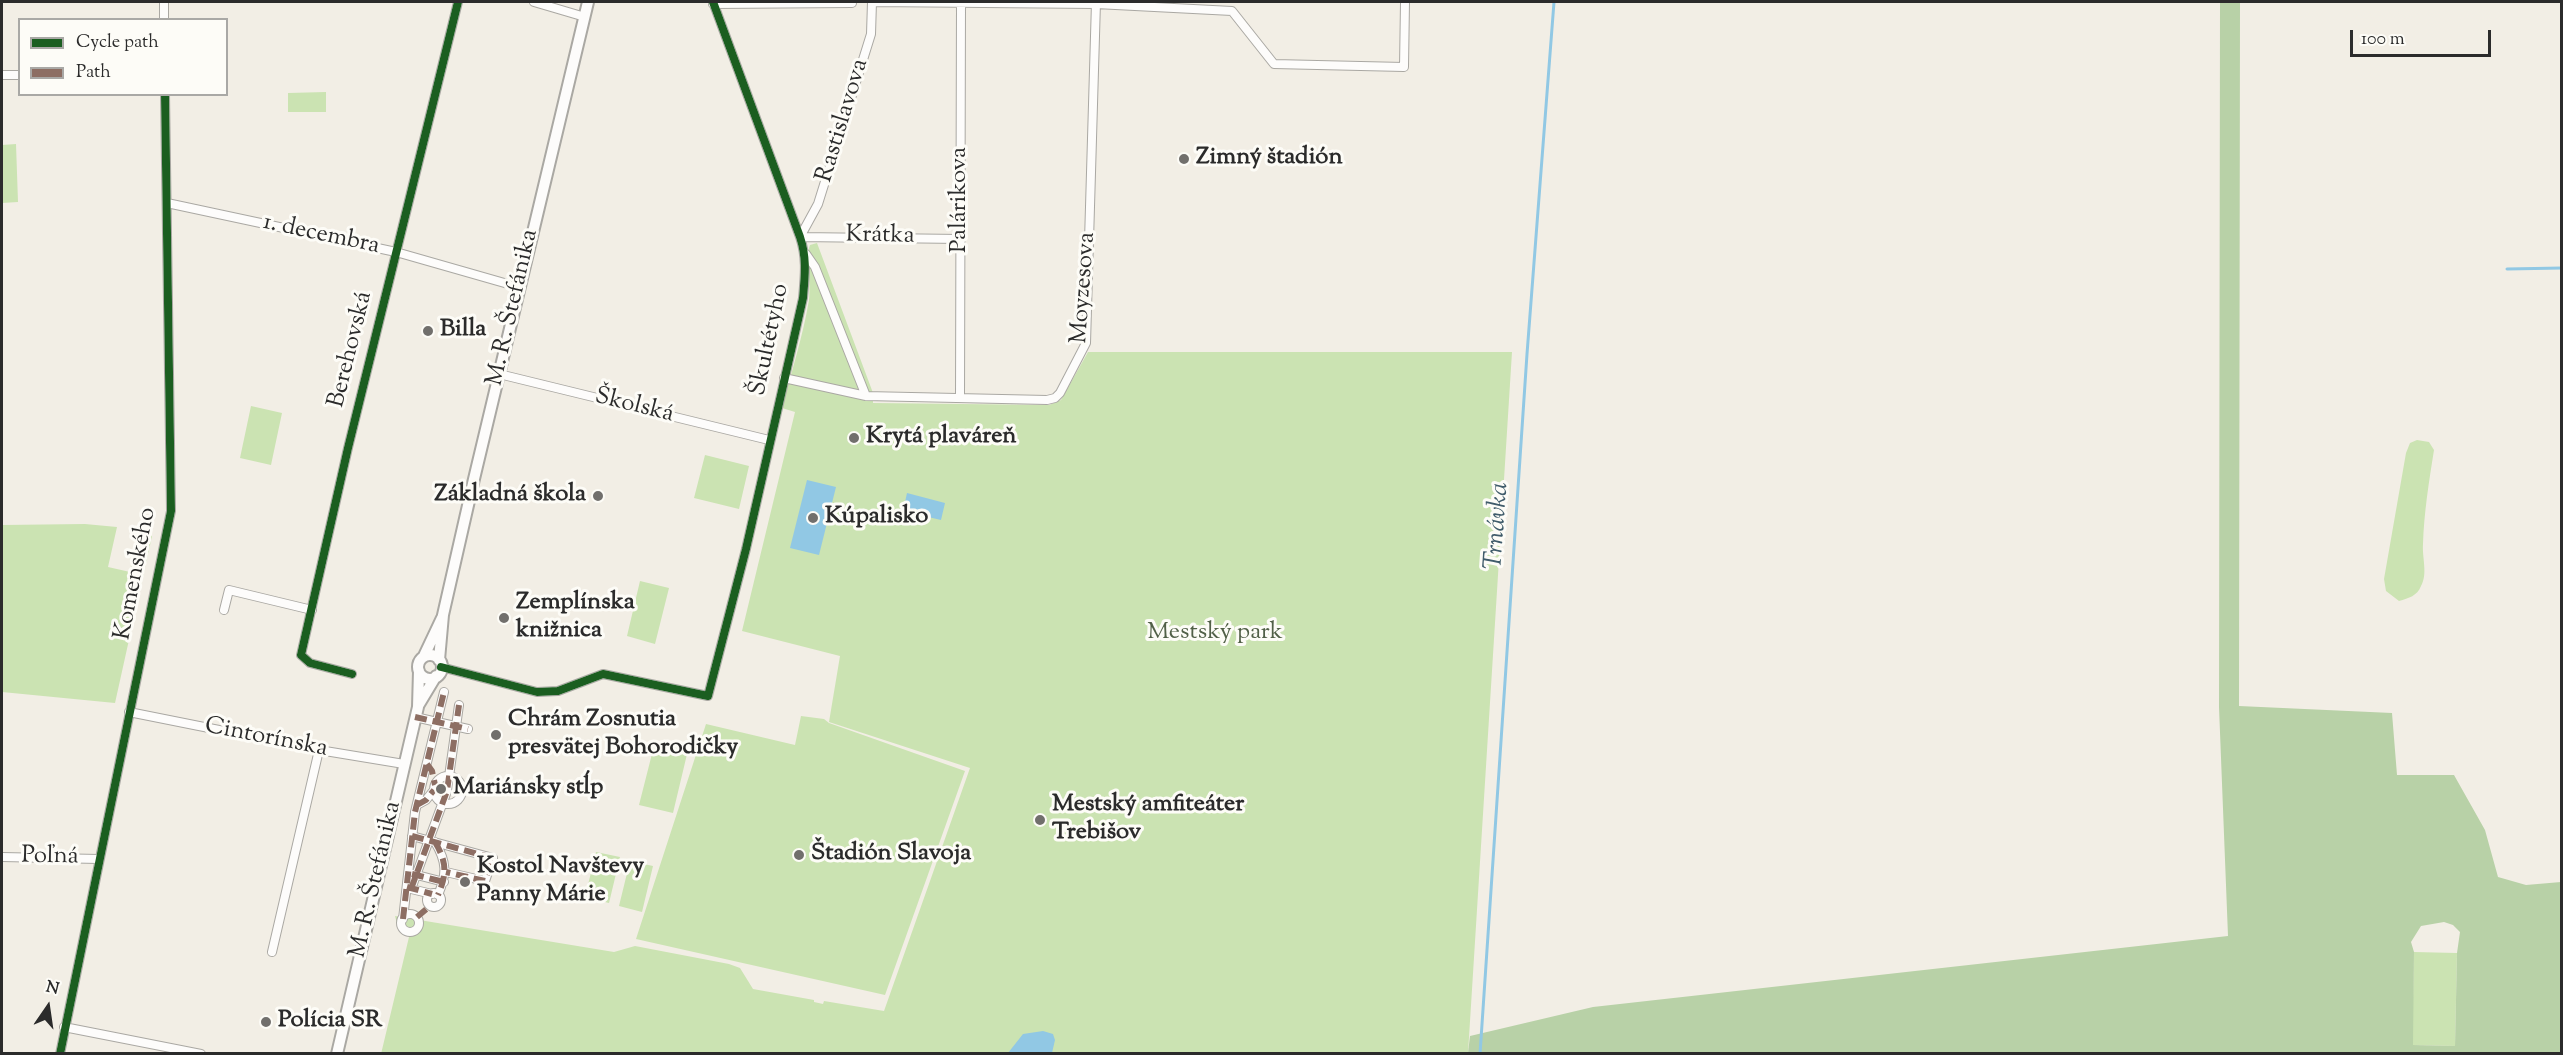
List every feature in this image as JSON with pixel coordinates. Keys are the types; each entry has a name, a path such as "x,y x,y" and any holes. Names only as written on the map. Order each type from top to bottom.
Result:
{"street":[{"path":"164,2 164,18"},
{"name":"Berehovská","path":"352,674 310,663 301,655 396,252 426,140 458,2"},
{"path":"534,2 585,18"},
{"name":"M. R. Štefánika","path":"417,712 439,668 443,615 588,2"},
{"path":"872,2 1096,3 1232,11 1274,64 1404,67 1405,2"},
{"name":"Rastislavova","path":"800,237 818,204 871,34 872,2"},
{"name":"Palárikova","path":"960,398 961,2"},
{"path":"713,3 852,3"},
{"name":"Škultétyho","path":"439,668 537,692 558,691 603,674 708,696 746,549 803,298 806,254 713,3"},
{"name":"Moyzesova","path":"784,378 866,396 1055,398 1086,343 1096,3"},
{"path":"2,75 18,75"},
{"name":"Komenského","path":"60,1053 171,511 165,96"},
{"name":"1. decembra","path":"167,203 396,252 508,284"},
{"name":"Krátka","path":"800,237 961,239"},
{"path":"806,254 815,267 866,396"},
{"name":"Školská","path":"499,374 769,440"},
{"path":"224,610 229,590 312,610"},
{"name":"M. R. Štefánika","path":"424,656 443,615"},
{"path":"432,655 439,668 425,677 419,671 419,663 424,656 432,655"},
{"name":"M. R. Štefánika","path":"337,1053 417,712 419,671"},
{"path":"417,917 419,925 411,932 403,927 412,874 412,836 417,805 444,692"},
{"path":"412,874 432,841 443,803 459,705"},
{"name":"Cintorínska","path":"129,712 319,750 404,764"},
{"path":"417,712 437,722 468,729"},
{"path":"272,952 319,750"},
{"path":"417,805 426,800 435,787 442,778 448,776 459,781 462,793 454,803 443,803 437,799 435,787 432,771 427,764"},
{"path":"412,836 494,858 485,881 446,872"},
{"path":"417,917 430,906 440,904 440,890 446,872 444,858 432,841"},
{"name":"Poľná","path":"2,857 99,859"},
{"path":"412,874 440,890"},
{"path":"409,888 440,890"},
{"path":"403,919 410,914 417,917"},
{"path":"64,1027 201,1053"}],"green space":[{"path":"2220,2 2240,2 2239,706 2392,713 2397,775 2454,775 2485,830 2498,877 2526,885 2561,882 2561,1053 1468,1053 1470,1036 1593,1007 2228,936 2219,707","holes":["2444,922 2453,925 2460,932 2457,953 2455,1046 2413,1045 2414,952 2411,942 2421,926"]},
{"path":"326,92 326,112 288,112 288,93"},
{"path":"16,144 18,202 2,203 2,145"},
{"name":"Mestský park","path":"817,243 873,393 873,403 1049,405 1061,400 1088,352 1512,352 1468,1053 381,1054 409,937 398,928 395,916 614,952 635,946 729,964 740,968 753,989 814,1000 814,1002 823,1004 824,1001 884,1011 970,768 829,722 840,656 742,631 795,412 782,408 809,300 809,249 810,245"},
{"path":"251,406 282,413 271,465 240,458"},
{"path":"2417,440 2429,442 2434,450 2424,521 2424,576 2415,594 2399,601 2386,591 2384,579 2406,453 2410,443"},
{"path":"705,455 749,466 739,509 694,498"},
{"path":"85,524 117,527 108,567 130,572 133,560 143,561 148,534 152,536 115,703 2,692 2,525"},
{"path":"640,581 669,588 655,644 627,636"},
{"name":"Štadión Slavoja","path":"801,716 824,719 829,723 965,771 885,995 636,939 706,724 795,745"},
{"path":"655,742 688,750 673,813 639,805"},
{"path":"596,852 620,857 609,903 585,897"},
{"path":"630,861 653,866 642,912 619,906"},
{"path":"2414,952 2457,953 2455,1046 2412,1045"}],"water":[{"name":"Kúpalisko","path":"807,480 836,487 819,555 790,548"},
{"path":"907,493 945,503 941,520 903,511"},
{"path":"1043,1031 1053,1034 1055,1040 1052,1053 1008,1053 1023,1034"}],"waterway":[{"name":"Trnávka","path":"1480,1054 1527,354 1554,2"},
{"path":"2507,269 2562,268"}],"marked path":[{"path":"403,919 415,812 444,692"},
{"path":"411,889 447,791 459,705"},
{"path":"415,717 468,729"},
{"path":"427,764 432,771 435,785"},
{"path":"417,805 426,800 434,790"},
{"path":"412,836 493,858 485,881 446,872"},
{"path":"435,842 444,862 443,881 438,895"},
{"path":"412,874 444,882"},
{"path":"407,887 432,894"},
{"path":"417,917 430,906"}],"cycle path":[{"path":"352,674 310,663 301,655 348,448 458,2"},
{"path":"441,667 537,692 558,691 603,674 708,696 746,549 803,298 805,267 800,237 713,2"},
{"path":"60,1054 171,511 165,96"}],"place":[{"name":"Zimný štadión","path":"1184,159"},
{"name":"Billa","path":"428,331"},
{"name":"Krytá plaváreň","path":"854,438"},
{"name":"Základná škola","path":"598,496"},
{"name":"Kúpalisko","path":"813,518"},
{"name":"Zemplínska knižnica","path":"504,618"},
{"name":"Chrám Zosnutia presvätej Bohorodičky","path":"496,735"},
{"name":"Mariánsky stĺp","path":"441,789"},
{"name":"Mestský amfiteáter Trebišov","path":"1040,820"},
{"name":"Štadión Slavoja","path":"799,855"},
{"name":"Kostol Navštevy Panny Márie","path":"465,882"},
{"name":"Polícia SR","path":"266,1022"}]}
